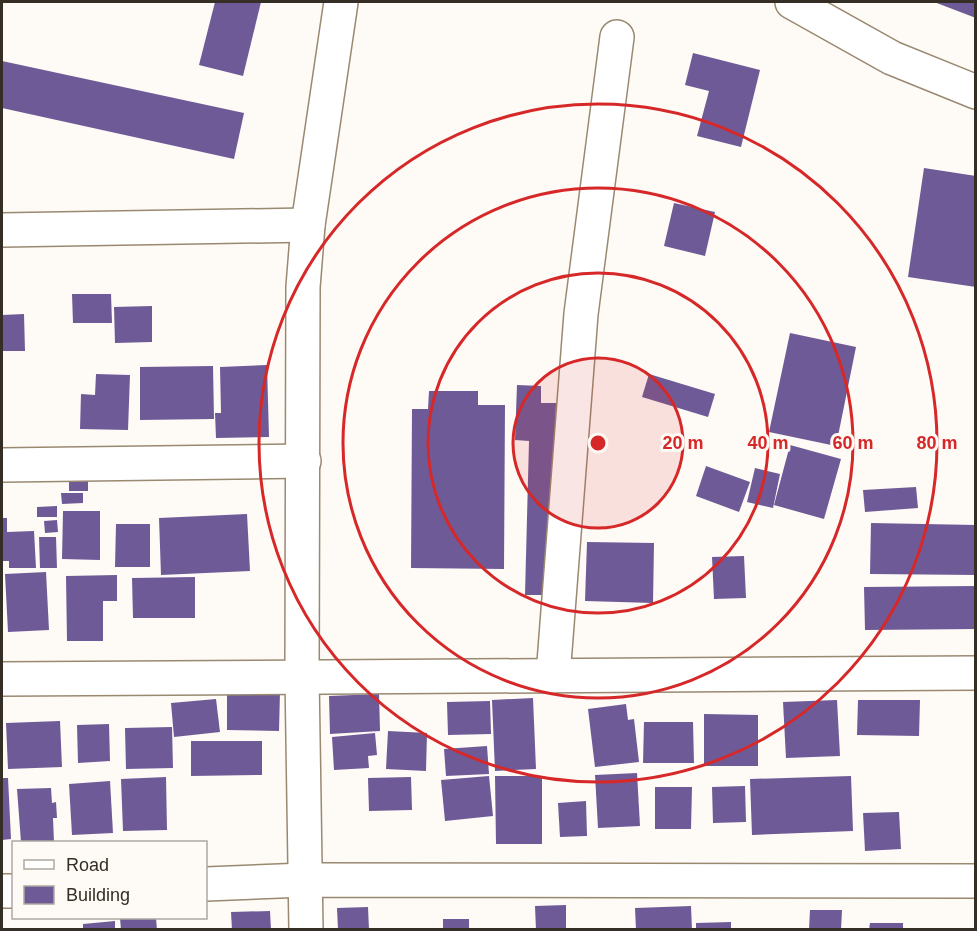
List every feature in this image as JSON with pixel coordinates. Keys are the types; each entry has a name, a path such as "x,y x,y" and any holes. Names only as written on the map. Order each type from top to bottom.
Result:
{"street":[{"path":"306,930 302,675 303,287 308,225 341,2"},
{"path":"792,2 892,58 975,92"},
{"path":"553,676 581,314 618,37"},
{"path":"2,230 308,225"},
{"path":"2,465 304,461"},
{"path":"2,679 302,675 975,673"},
{"path":"207,884 305,880 975,881"}],"building":[{"path":"215,2 261,2 243,76 199,65"},
{"path":"934,2 976,2 976,18"},
{"path":"693,53 760,70 741,147 697,136 709,91 685,85"},
{"path":"2,61 244,113 234,159 2,108"},
{"path":"924,168 976,176 976,287 908,277"},
{"path":"674,203 715,212 705,256 664,246"},
{"path":"72,294 111,294 112,323 73,323"},
{"path":"152,306 152,342 115,343 114,307"},
{"path":"24,314 25,351 2,351 2,315"},
{"path":"790,333 856,347 836,446 769,432"},
{"path":"267,365 269,437 216,438 215,413 221,413 220,367"},
{"path":"213,366 214,419 140,420 140,367"},
{"path":"96,374 130,375 128,430 80,429 81,394 95,395"},
{"path":"649,374 715,394 708,417 642,397"},
{"path":"517,385 541,386 541,403 556,403 551,595 525,595 529,441 515,440"},
{"path":"429,391 478,391 478,405 505,405 504,569 411,568 412,409 428,409"},
{"path":"790,445 841,459 824,519 774,505"},
{"path":"706,466 750,482 739,512 696,496"},
{"path":"755,468 780,474 773,508 747,502"},
{"path":"69,480 88,480 88,491 69,491"},
{"path":"916,487 918,508 865,512 863,490"},
{"path":"61,493 83,493 83,503 62,504"},
{"path":"57,506 57,517 37,517 37,507"},
{"path":"63,511 100,511 100,560 62,559"},
{"path":"247,514 250,571 161,575 159,518"},
{"path":"2,518 7,518 7,532 34,531 36,568 9,568 9,561 2,561"},
{"path":"57,520 58,532 45,533 44,521"},
{"path":"871,523 976,525 976,575 870,574"},
{"path":"116,524 150,524 150,567 115,567"},
{"path":"39,537 56,537 57,568 40,568"},
{"path":"587,542 654,543 653,603 585,601"},
{"path":"744,556 746,598 714,599 712,557"},
{"path":"46,572 49,630 8,632 5,574"},
{"path":"117,575 117,601 103,601 103,641 67,641 66,576"},
{"path":"195,577 195,618 133,618 132,578"},
{"path":"976,586 976,629 865,630 864,587"},
{"path":"227,691 280,691 279,731 227,730"},
{"path":"379,694 380,731 330,734 329,696"},
{"path":"533,698 536,769 495,771 492,700"},
{"path":"216,699 220,732 174,737 171,703"},
{"path":"837,700 840,756 786,758 783,702"},
{"path":"858,700 920,700 919,736 857,735"},
{"path":"490,701 491,734 448,735 447,702"},
{"path":"626,704 628,720 634,719 639,762 595,767 588,709"},
{"path":"704,714 758,715 758,766 704,766"},
{"path":"60,721 62,767 8,769 6,723"},
{"path":"644,722 693,722 694,763 643,763"},
{"path":"109,724 110,761 78,763 77,725"},
{"path":"172,727 173,768 126,769 125,728"},
{"path":"388,731 427,733 426,771 386,769"},
{"path":"375,733 377,755 368,756 369,768 334,770 332,737"},
{"path":"191,741 262,741 262,775 191,776"},
{"path":"487,746 489,774 446,776 444,749"},
{"path":"637,773 640,826 598,828 595,775"},
{"path":"489,776 493,816 445,821 441,780"},
{"path":"495,776 542,776 542,844 496,844"},
{"path":"851,776 853,831 752,835 750,779"},
{"path":"166,777 167,830 123,831 121,779"},
{"path":"411,777 412,810 369,811 368,778"},
{"path":"2,778 8,778 11,839 2,840"},
{"path":"110,781 113,833 72,835 69,784"},
{"path":"745,786 746,822 713,823 712,787"},
{"path":"655,787 692,787 691,829 655,829"},
{"path":"51,788 52,803 56,802 57,818 53,818 54,841 21,841 17,789"},
{"path":"586,801 587,836 560,837 558,803"},
{"path":"899,812 901,849 865,851 863,813"},
{"path":"566,905 566,930 536,930 535,906"},
{"path":"691,906 692,930 636,930 635,908"},
{"path":"368,907 369,930 338,930 337,908"},
{"path":"810,910 842,910 841,930 809,930"},
{"path":"270,911 271,930 232,930 231,912"},
{"path":"120,919 156,919 157,930 121,930"},
{"path":"443,919 469,919 469,930 443,930"},
{"path":"115,921 115,930 83,930 83,924"},
{"path":"731,922 731,930 696,930 696,923"},
{"path":"870,923 903,923 903,930 869,930"}]}
